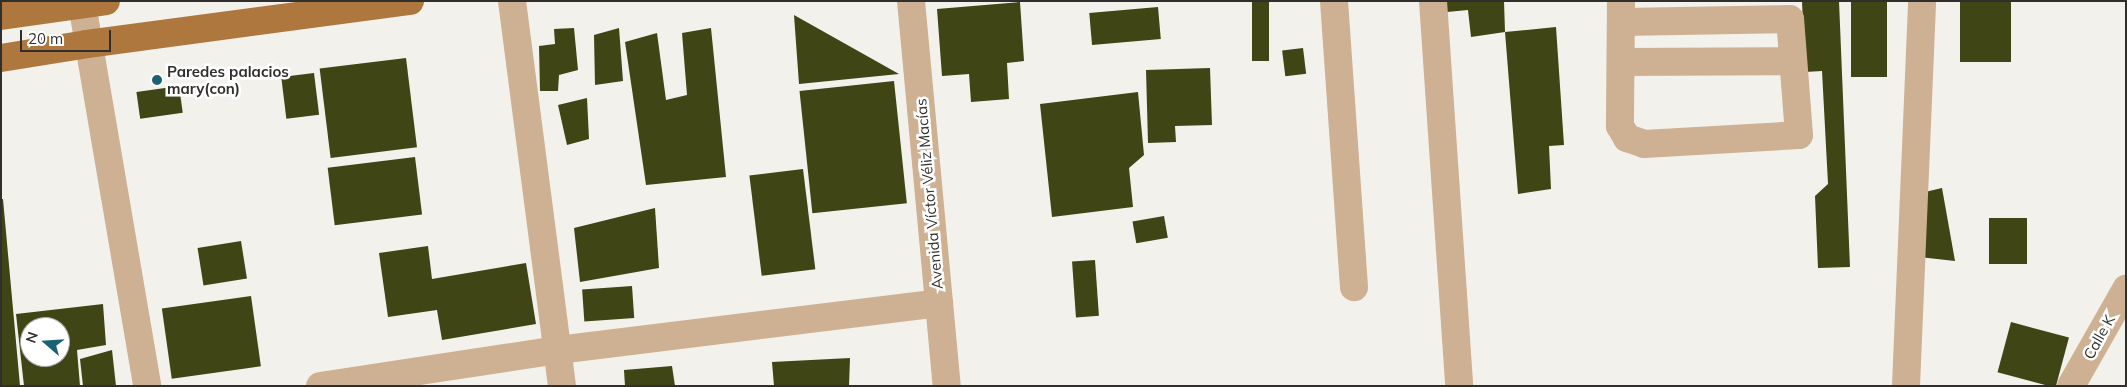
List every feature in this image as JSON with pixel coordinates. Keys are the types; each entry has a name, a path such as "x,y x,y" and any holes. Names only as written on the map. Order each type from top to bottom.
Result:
{"main road":[{"path":"1,58 87,44 410,1"},
{"path":"1,16 94,3"}],"street":[{"path":"512,1 562,386"},
{"name":"Avenida Víctor Véliz Macías","path":"911,1 947,386"},
{"path":"1334,1 1354,287"},
{"path":"1433,1 1458,386"},
{"path":"1906,386 1922,1"},
{"path":"94,3 87,44 147,386"},
{"path":"1622,12 1790,19 1799,135 1644,144 1627,138 1620,126 1622,12"},
{"path":"1621,62 1793,61"},
{"name":"Calle K","path":"2071,386 2126,289"},
{"path":"320,386 558,350 939,303"}],"building":[{"path":"1252,1 1269,1 1269,61 1252,61"},
{"path":"1445,1 1504,1 1505,32 1471,37 1468,10 1447,12"},
{"path":"1802,1 1839,1 1850,267 1818,268 1815,196 1828,184 1822,71 1805,72"},
{"path":"1851,1 1887,1 1887,77 1851,77"},
{"path":"1960,1 2011,1 2011,62 1960,62"},
{"path":"1020,2 1024,61 1007,63 1009,99 971,102 969,74 942,76 937,9"},
{"path":"1158,7 1161,39 1092,45 1089,13"},
{"path":"794,15 899,74 799,84"},
{"path":"1556,27 1564,145 1549,146 1551,189 1518,194 1505,32"},
{"path":"574,28 578,70 559,75 558,91 540,91 539,46 555,44 554,29"},
{"path":"619,28 623,81 595,85 594,35"},
{"path":"711,28 726,177 646,185 625,42 657,33 666,100 687,95 682,33"},
{"path":"1303,48 1306,74 1285,76 1282,51"},
{"path":"406,58 417,147 331,158 320,69"},
{"path":"1210,68 1212,125 1175,126 1176,142 1148,143 1146,70"},
{"path":"314,73 319,115 286,119 281,77"},
{"path":"894,81 907,203 812,213 800,91"},
{"path":"179,86 183,113 140,119 136,92"},
{"path":"1138,92 1144,155 1129,168 1133,207 1052,217 1040,104"},
{"path":"587,98 589,139 567,145 558,105"},
{"path":"415,157 422,215 335,225 328,168"},
{"path":"803,169 815,269 762,276 749,176"},
{"path":"1942,188 1955,261 1919,257 1925,192"},
{"path":"1,199 3,199 20,386 1,386"},
{"path":"655,208 659,268 580,282 574,228"},
{"path":"1164,216 1168,238 1136,243 1132,222"},
{"path":"1989,218 2027,218 2027,264 1989,264"},
{"path":"241,241 247,279 203,285 198,248"},
{"path":"428,246 432,279 526,263 536,324 442,340 437,310 388,317 379,253"},
{"path":"1095,260 1099,316 1076,317 1072,262"},
{"path":"632,286 634,318 584,321 582,289"},
{"path":"251,296 261,366 172,379 162,309"},
{"path":"103,304 106,345 77,350 80,386 24,386 22,367 70,367 70,317 20,317 20,350 16,314"},
{"path":"2011,322 2069,338 2056,386 2049,386 1998,372"},
{"path":"112,350 116,386 83,386 80,359"},
{"path":"850,358 849,386 774,386 772,362"},
{"path":"672,366 675,386 625,386 624,370"}],"place":[{"name":"Paredes palacios mary(con)","path":"157,80"}]}
